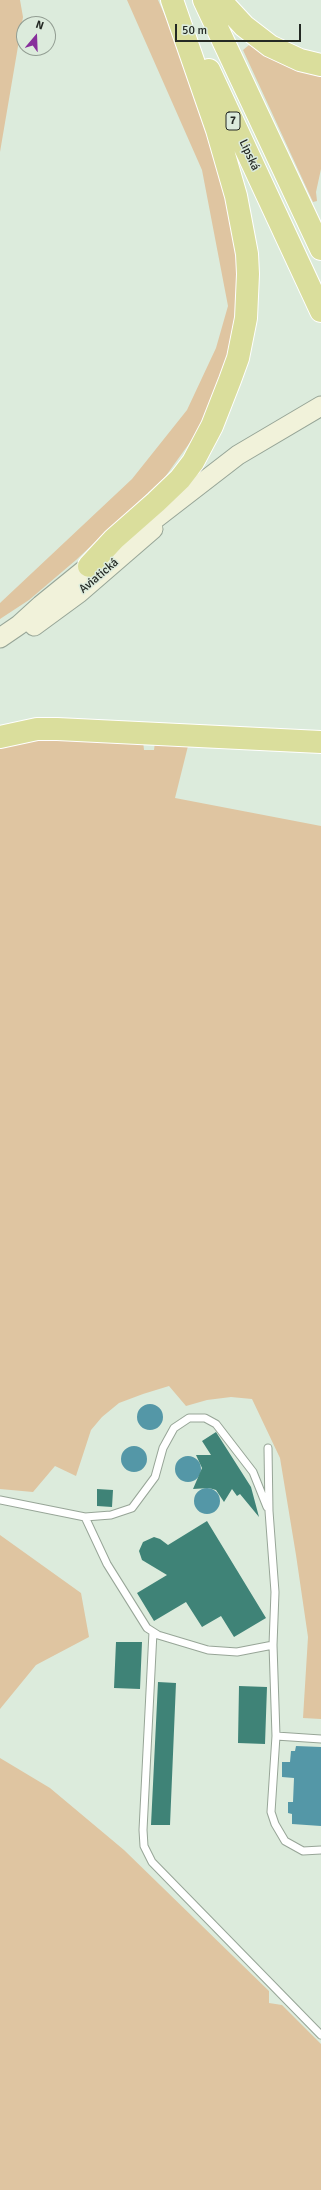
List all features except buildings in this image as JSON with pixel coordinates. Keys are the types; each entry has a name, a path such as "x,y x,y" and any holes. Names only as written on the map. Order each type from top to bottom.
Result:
{"highway":[{"path":"89,566 114,539 170,488 193,462 212,426 230,380 238,358 246,318 248,274 242,222 217,130 172,0"},
{"name":"Lipská","path":"175,0 321,310"},
{"name":"7","path":"204,0 321,249"},
{"path":"220,0 244,26 270,46 300,60 321,65"},
{"path":"0,722 39,718 99,721 152,735"},
{"path":"0,737 37,729 321,742"}],"main road":[{"path":"0,638 19,625 89,566 122,546 147,524 238,454 319,406"},
{"name":"Aviatická","path":"0,652 103,573 154,529 190,492"},
{"path":"0,627 41,605"}],"lane":[{"path":"0,1500 85,1517 111,1515 132,1508 155,1477 163,1448 174,1428 189,1418 205,1418 216,1424 253,1472 269,1511"},
{"path":"268,1448 269,1511 275,1592 273,1645 276,1736 272,1812 275,1824 285,1841 303,1851 321,1850"},
{"path":"85,1517 107,1564 147,1628 171,1640 208,1650 237,1652 273,1645"},
{"path":"153,1632 143,1830 145,1848 152,1862 321,2035"},
{"path":"276,1736 321,1739"}],"shaded area":[{"path":"0,0 20,0 23,16 16,16 16,56 0,152"},
{"path":"127,0 158,0 177,43 224,181 234,220 239,279 233,342 210,404 196,434 165,477 76,560 29,600 0,619 0,603 132,479 187,410 216,348 228,306 202,170"},
{"path":"249,45 274,59 321,74 321,169 316,192 317,201 313,202 243,50"},
{"path":"25,738 143,741 144,750 154,750 155,742 189,742 175,798 321,826 321,1719 303,1718 308,1637 296,1555 280,1458 252,1399 231,1397 207,1400 186,1406 169,1386 143,1394 119,1403 102,1417 91,1430 76,1476 55,1466 33,1492 0,1489 0,744"},
{"path":"0,1535 81,1593 89,1637 36,1665 0,1709"},
{"path":"0,1758 50,1788 124,1850 269,1991 269,2003 282,2005 321,2044 321,2190 0,2190"}],"water":[{"path":"150,1404 159,1408 163,1417 159,1426 150,1430 141,1426 137,1417 141,1408"},
{"path":"134,1446 143,1450 147,1459 143,1468 134,1472 125,1468 121,1459 125,1450"},
{"path":"188,1456 197,1460 201,1469 197,1478 188,1482 179,1478 175,1469 179,1460"},
{"path":"207,1488 216,1492 220,1501 216,1510 207,1514 198,1510 194,1501 198,1492"},
{"path":"296,1746 321,1747 321,1826 292,1824 292,1814 288,1813 288,1802 293,1802 294,1778 282,1777 282,1762 290,1762 291,1751 295,1751"}]}
